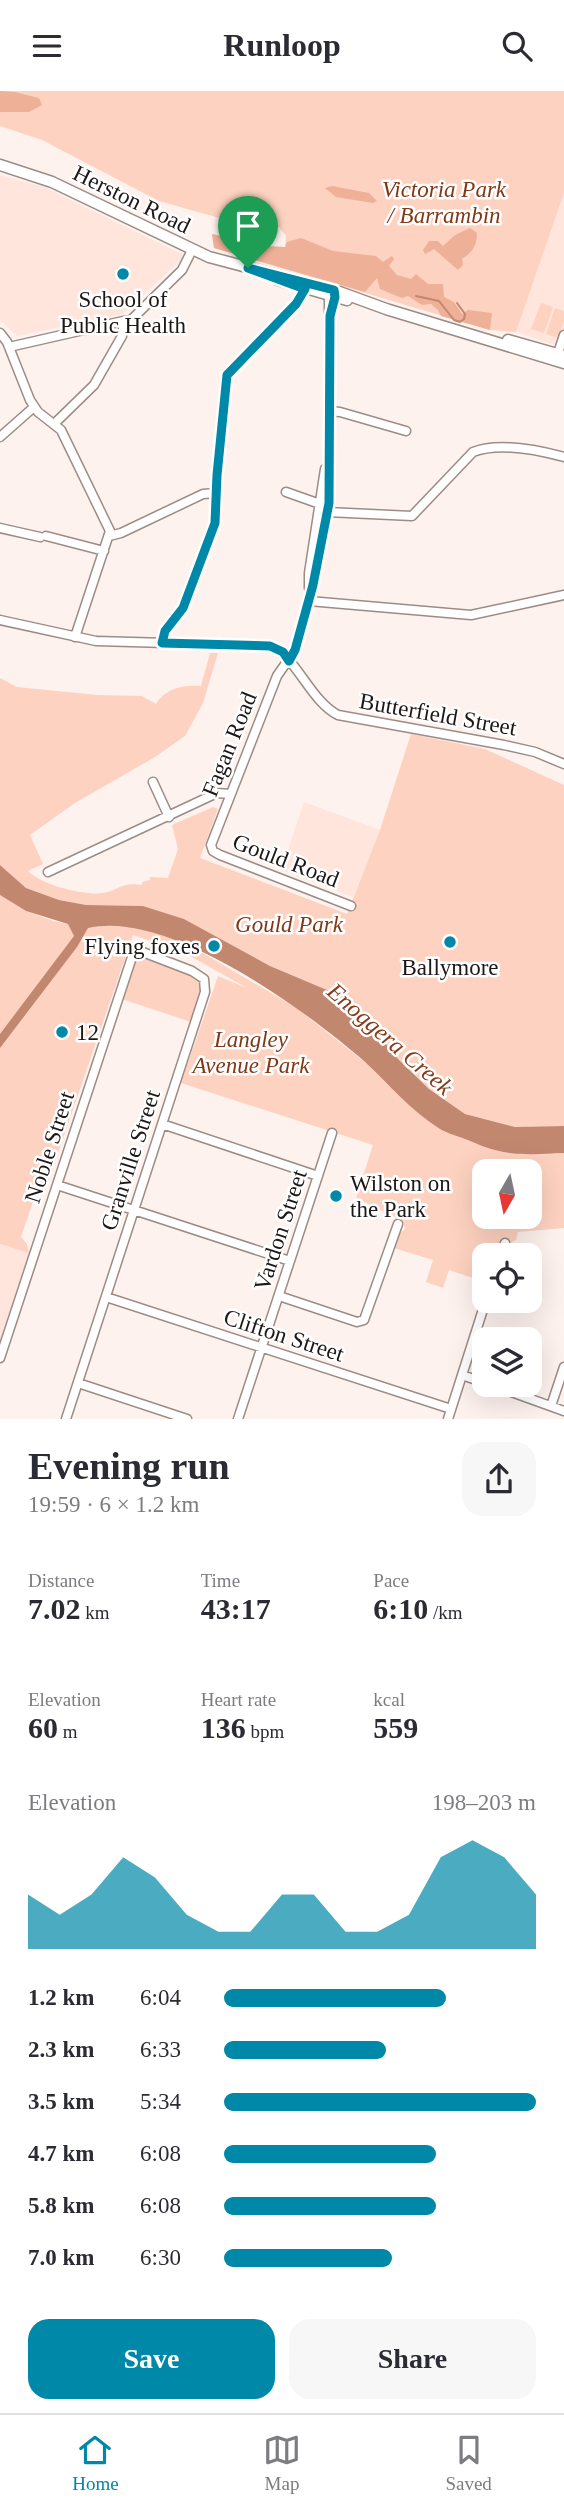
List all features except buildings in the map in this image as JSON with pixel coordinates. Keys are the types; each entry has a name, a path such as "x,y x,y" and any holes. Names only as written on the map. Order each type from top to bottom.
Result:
{"main road":[{"name":"Herston Road","path":"0,165 52,182 192,250 333,294 561,359"},
{"name":"Herston Road","path":"248,268 305,289 333,294"}],"street":[{"path":"9,347 132,319 182,270 192,250"},
{"path":"162,643 165,631 183,608 215,523 227,375 296,304 305,289"},
{"path":"309,600 327,512 330,316 333,294"},
{"path":"54,424 94,385 122,336 124,322"},
{"path":"0,333 9,347 34,407 63,434 108,528 109,536 75,637"},
{"path":"561,359 564,335"},
{"path":"0,437 34,407"},
{"path":"329,411 406,431"},
{"path":"327,512 412,516 472,453 481,449 532,449 564,457"},
{"path":"309,600 309,575 328,463"},
{"path":"286,492 320,504"},
{"path":"109,536 121,533 203,494 216,493"},
{"path":"0,528 104,551"},
{"path":"309,600 471,615 564,595"},
{"name":"Fagan Road","path":"211,845 277,675 295,650 309,600"},
{"name":"Butterfield Street","path":"0,620 96,641 270,646 283,652 324,705 338,715 504,744 535,752 564,764"},
{"path":"153,782 169,817"},
{"path":"48,872 217,793 230,795"},
{"name":"Gould Road","path":"211,845 220,855 351,906"},
{"name":"Granville Street","path":"66,1419 205,992 202,977 139,951"},
{"name":"Noble Street","path":"0,1358 131,959 133,954 139,951"},
{"path":"162,1124 318,1176"},
{"name":"Vardon Street","path":"238,1419 332,1133"},
{"path":"57,1185 290,1261"},
{"path":"279,1296 357,1322 364,1320 398,1224"},
{"name":"Clifton Street","path":"106,1297 451,1409"},
{"path":"448,1419 482,1313"},
{"path":"551,1406 564,1367"},
{"path":"462,1375 472,1378"},
{"path":"78,1383 187,1419"},
{"path":"526,1397 564,1411"}],"shaded area":[{"path":"0,91 39,98 42,105 29,112 0,112"},
{"path":"0,175 44,187 182,254 183,258 123,314 17,336 0,320"},
{"path":"332,186 369,193 377,201 373,203 336,197 325,188"},
{"path":"564,193 564,345 551,344 516,332"},
{"path":"470,228 477,233 474,248 462,259 463,265 458,270 434,249 425,254 423,250 429,241 438,241 443,246 455,235"},
{"path":"212,234 265,246 285,247 287,242 301,238 333,251 376,256 383,262 392,256 394,259 389,266 397,275 411,279 416,274 428,284 443,284 444,297 454,302 462,314 468,310 492,313 490,330 441,316 431,304 422,305 408,296 402,298 380,289 377,278 365,292 214,248"},
{"path":"304,802 380,830 353,897 281,870"},
{"path":"0,865 26,888 59,900 86,905 143,906 184,919 270,966 327,990 371,1026 399,1060 429,1089 465,1114 515,1127 564,1126 564,1153 503,1152 443,1130 419,1114 364,1061 272,991 195,948 157,934 120,926 88,928 77,947 0,1048 0,1034 74,936 68,924 26,911 0,895"},
{"path":"0,1244 29,1253 0,1342"}],"green space":[{"name":"Victoria Park / Barrambin","path":"0,91 564,91 564,193 516,332 490,330 214,248 212,234 265,246 285,247 286,236 279,227 237,223 159,201 42,140 0,126"},
{"path":"541,303 553,307 544,333 531,329"},
{"path":"555,308 564,311 564,321 558,338 546,334"},
{"name":"Ballymore","path":"210,653 218,653 203,703 185,736 155,757 75,803 30,835 43,864 28,871 53,885 96,893 104,893 125,885 142,885 142,882 150,880 150,877 168,878 178,849 172,825 213,807 218,809 200,858 347,914 380,830 411,734 485,749 564,785 564,1126 515,1127 465,1114 429,1089 327,990 270,966 184,919 143,906 86,905 59,900 26,888 0,865 0,678 17,687 97,695 142,696 156,704 165,694 176,689 201,686"},
{"name":"Langley Avenue Park","path":"0,895 26,911 53,921 139,927 187,944 295,1007 366,1063 495,1150 536,1154 564,1153 564,1228 518,1232 516,1240 510,1243 472,1243 472,1278 449,1270 443,1288 426,1282 433,1260 394,1248 399,1234 405,1229 403,1221 356,1198 373,1145 181,1083 218,976 247,988 183,952 133,935 45,1191 36,1193 21,1237 27,1244 29,1253 0,1244"},
{"path":"142,958 149,958 198,978 201,989 191,1022 122,999 134,963"}],"waterway":[{"path":"416,296 439,301 454,320 460,322 465,314 457,303"}],"place":[{"name":"School of Public Health","path":"123,274"},
{"name":"Ballymore","path":"450,942"},
{"name":"Flying foxes","path":"214,946"},
{"name":"12","path":"62,1032"},
{"name":"Wilston on the Park","path":"336,1196"}],"route":[{"path":"248,268 334,290 335,297 330,316 329,503 313,585 295,650 289,661 279,649 257,644 162,643 165,631 183,608 215,523 227,375 296,304 305,289 248,268"}],"park label":[{"name":"Gould Park","path":"289,924"}],"water label":[{"name":"Enoggera Creek","path":"390,1039"}]}
